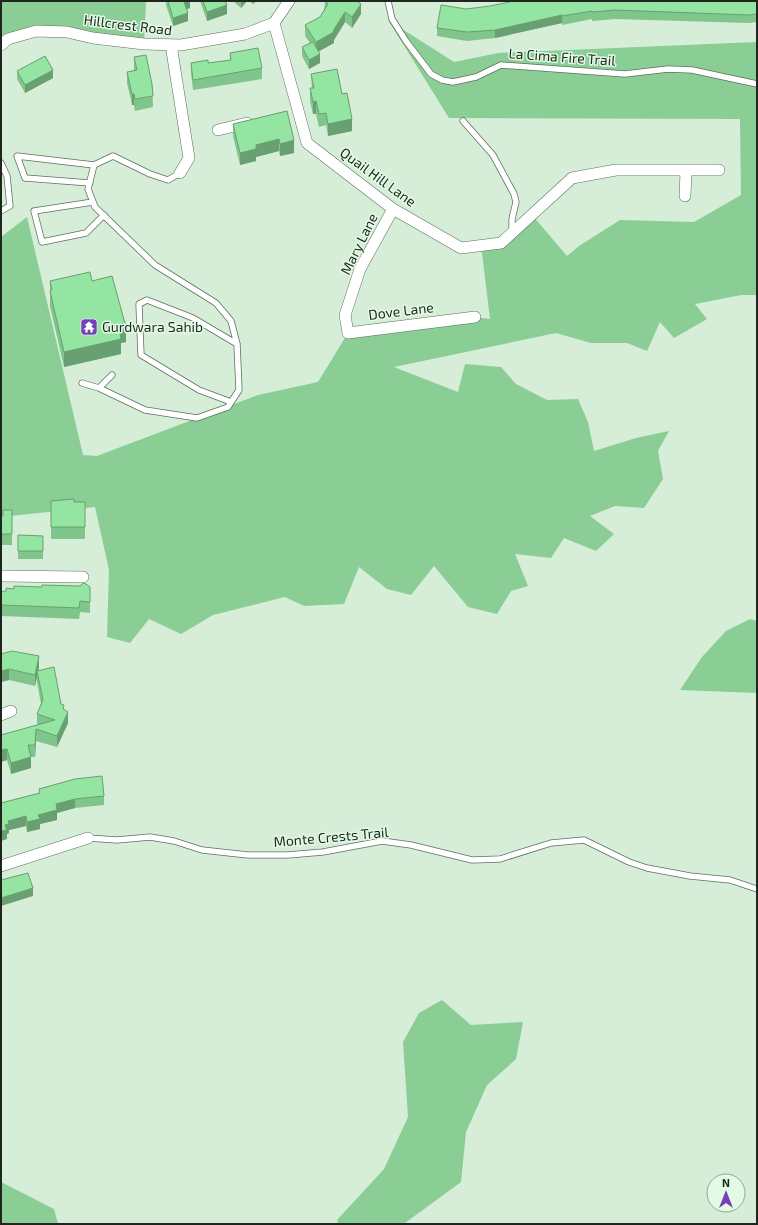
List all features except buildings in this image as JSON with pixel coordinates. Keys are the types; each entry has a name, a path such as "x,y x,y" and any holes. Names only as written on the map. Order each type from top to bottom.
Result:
{"street":[{"path":"274,23 289,1"},
{"name":"Hillcrest Road","path":"1,45 8,39 36,31 67,32 93,38 144,44 181,46 245,34 274,23"},
{"name":"Quail Hill Lane","path":"274,23 294,112 307,143 393,210 461,248 501,243 572,178 616,170 719,170"},
{"path":"171,45 188,158 180,173"},
{"path":"218,130 262,120"},
{"path":"685,196 686,171"},
{"name":"Mary Lane","path":"345,315 360,269 393,210"},
{"name":"Dove Lane","path":"345,315 348,333 475,316"},
{"path":"1,576 83,577"},
{"path":"1,866 88,838"}],"lane":[{"name":"La Cima Fire Trail","path":"388,1 392,19 406,41 431,74 442,80 453,82 476,77 501,65 625,74 668,69 692,70 757,84"},
{"path":"463,121 493,156 514,194 516,202 512,219 512,232"},
{"path":"90,183 25,178 17,156 94,165 113,156 150,174 168,180 180,173"},
{"path":"1,163 8,176 10,206 1,211"},
{"path":"82,383 99,388 145,410 197,418 228,407 238,390 237,344 231,321 216,303 155,265 95,207 88,190 94,165"},
{"path":"93,202 34,211 42,242 86,233 104,216"},
{"path":"231,402 200,390 141,355 139,304 147,300 193,318 237,344"},
{"path":"99,388 112,375"},
{"name":"Monte Crests Trail","path":"88,838 117,840 150,837 174,841 202,850 248,855 288,855 322,852 356,845 382,842 411,845 472,860 500,859 551,843 584,840 629,862 647,868 690,876 730,880 757,889"}],"green space":[{"path":"1,1 146,1 144,44 36,31 1,45"},
{"path":"388,20 454,62 498,53 757,42 757,295 741,295 695,304 707,319 674,338 660,322 647,351 627,343 591,343 556,333 394,367 458,392 465,364 501,367 516,384 547,400 578,399 588,422 594,451 636,438 669,431 658,451 663,479 644,508 615,506 590,516 614,534 596,551 564,538 551,558 515,554 528,586 511,591 497,614 468,607 434,566 411,595 387,589 359,567 344,604 304,606 285,597 213,615 181,634 149,619 130,643 107,637 109,570 95,507 1,517 1,237 27,217 83,455 97,456 258,395 318,382 348,333 475,317 490,319 481,245 501,243 532,215 567,256 579,246 620,220 694,222 741,195 740,119 449,118"},
{"path":"750,619 757,621 757,693 680,690 702,657 726,631"},
{"path":"442,1000 471,1025 523,1022 516,1059 487,1085 466,1132 461,1182 405,1223 338,1224 337,1220 384,1169 408,1117 403,1042 419,1013"},
{"path":"1,1182 54,1209 58,1224 1,1224"}],"place":[{"name":"Gurdwara Sahib","path":"89,327"}]}
